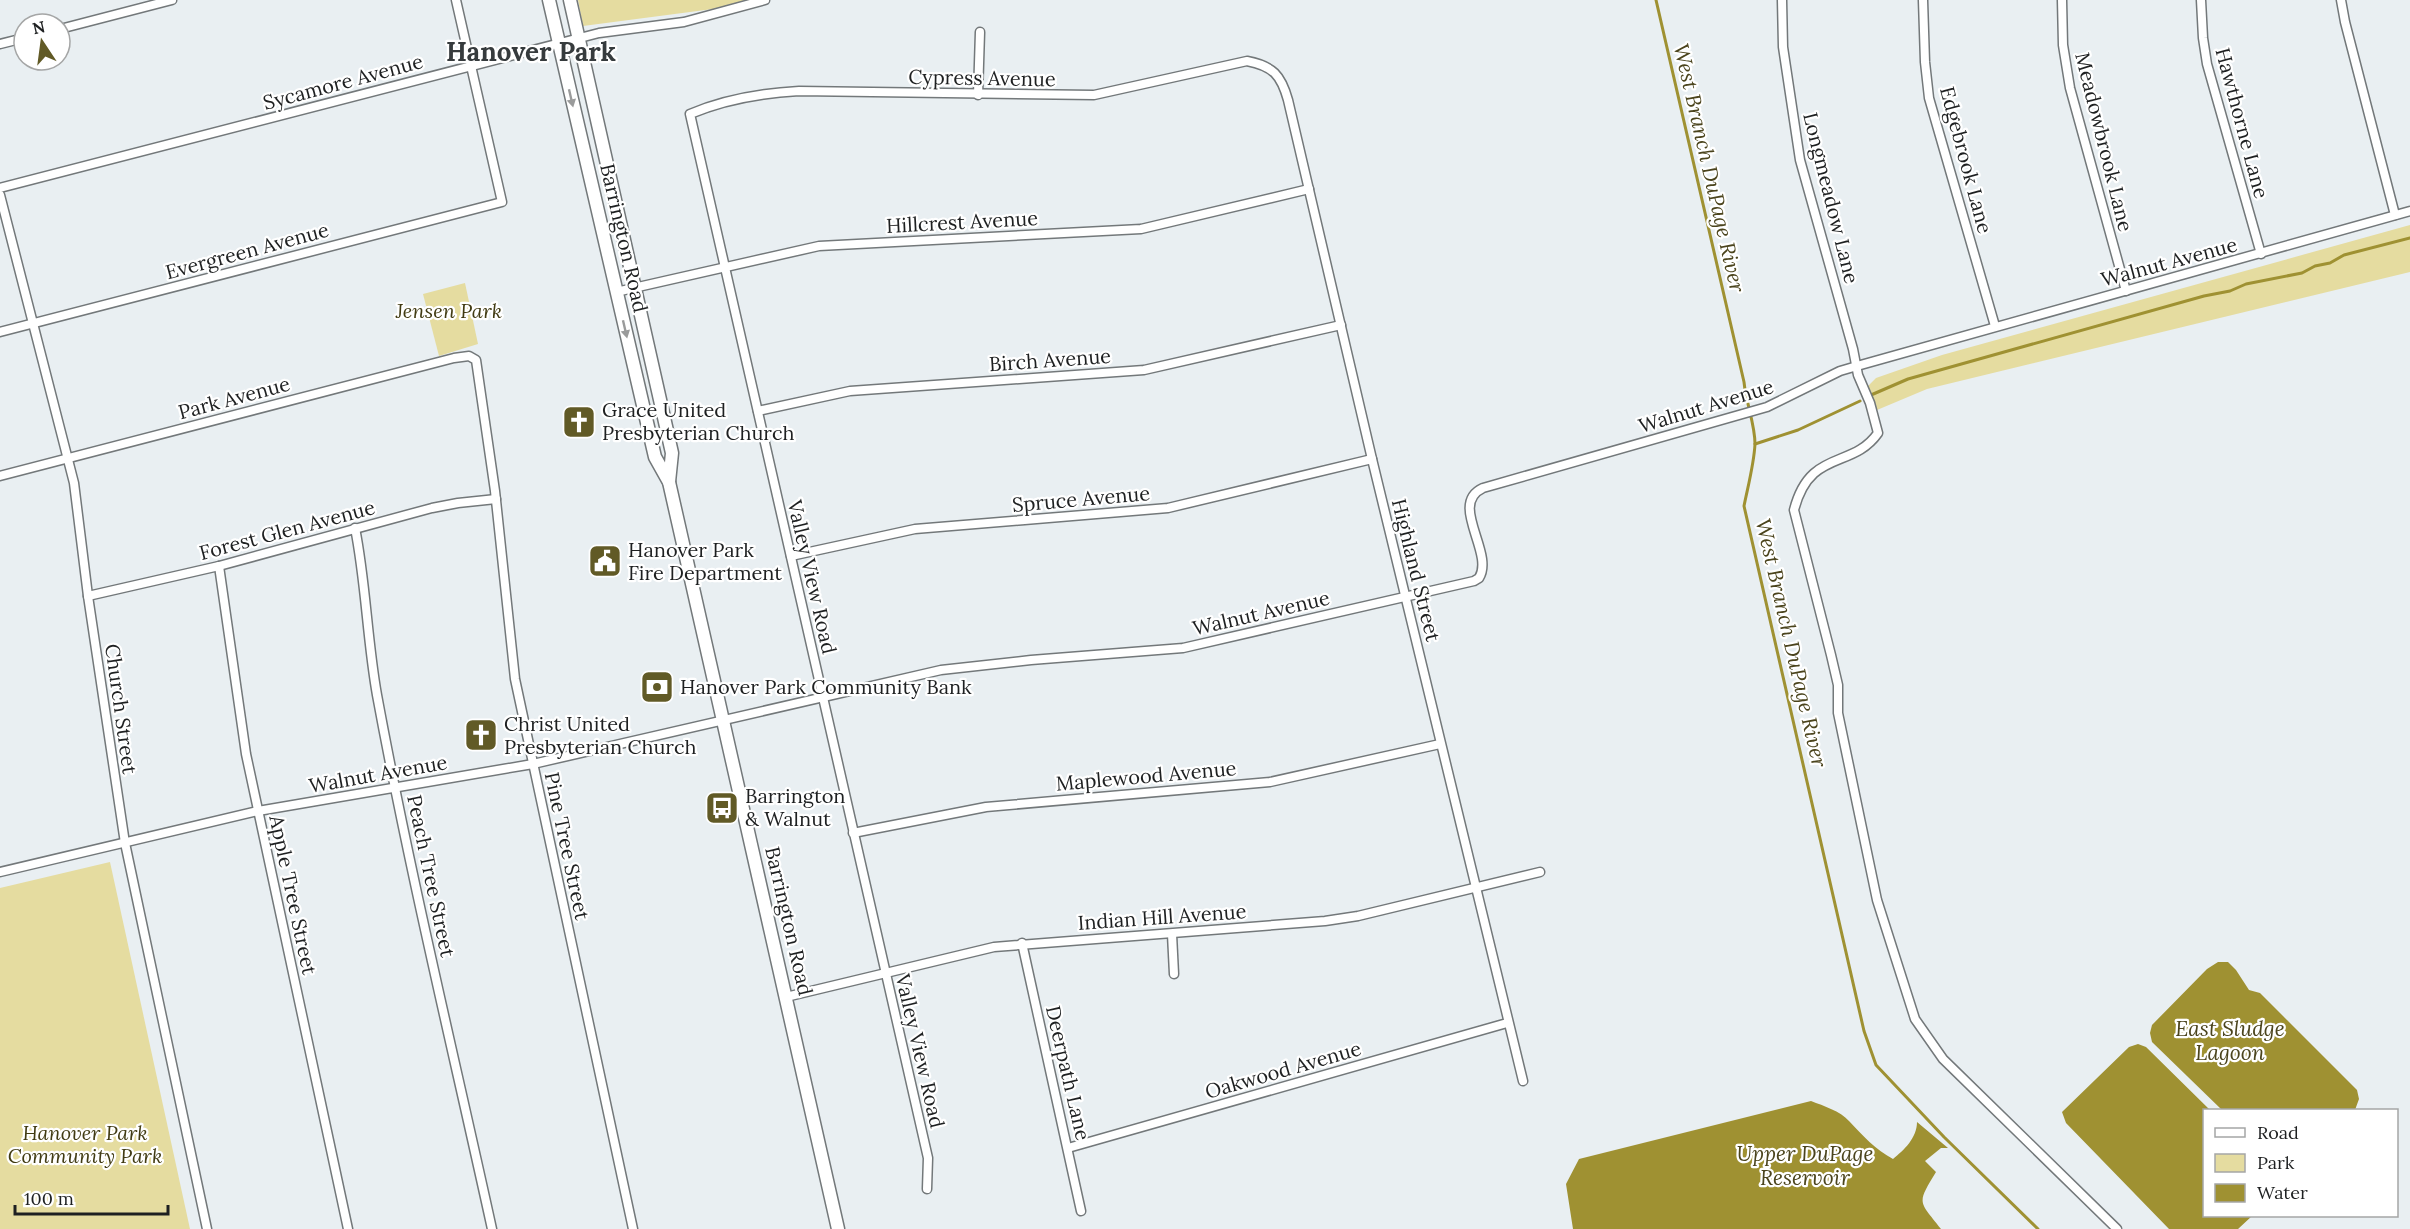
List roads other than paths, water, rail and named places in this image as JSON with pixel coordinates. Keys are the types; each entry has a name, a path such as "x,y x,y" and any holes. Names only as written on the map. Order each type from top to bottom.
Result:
{"main road":[{"name":"Barrington Road","path":"549,0 655,457 669,482 838,1229"},
{"name":"Barrington Road","path":"570,0 672,453 669,482"}],"street":[{"path":"72,26 172,0"},
{"path":"456,0 472,65"},
{"name":"Sycamore Avenue","path":"0,188 599,33 684,22 765,0"},
{"name":"Longmeadow Lane","path":"1782,0 1783,47 1800,160 1878,433 1871,443 1820,468 1809,477 1801,488 1794,510 1832,655 1838,685 1840,723 1877,900 1915,1019 1926,1037 1943,1059 2117,1229"},
{"name":"Edgebrook Lane","path":"1923,0 1929,98 1995,326"},
{"name":"Meadowbrook Lane","path":"2062,0 2063,45 2070,88 2126,291"},
{"name":"Hawthorne Lane","path":"2201,0 2207,64 2260,254"},
{"path":"2341,0 2344,22 2395,215"},
{"path":"978,95 980,32"},
{"name":"Cypress Avenue","path":"690,114 702,109 782,92 1094,95 1247,62 1262,64 1271,70"},
{"name":"Evergreen Avenue","path":"0,332 502,202 472,65"},
{"name":"Highland Street","path":"1271,70 1281,79 1285,89 1440,744 1523,1081"},
{"name":"Valley View Road","path":"690,114 928,1158 927,1189"},
{"name":"Hillcrest Avenue","path":"616,292 634,286 819,246 1141,229 1309,189"},
{"name":"Church Street","path":"0,195 74,483 88,596 125,843 207,1229"},
{"name":"Walnut Avenue","path":"0,872 258,811 533,764 941,670 1031,660 1183,648 1407,598 1479,578 1484,567 1469,503 1478,490 1767,407 1840,371 2410,211"},
{"name":"Birch Avenue","path":"758,411 850,391 1144,370 1341,325"},
{"name":"Park Avenue","path":"0,476 453,358 469,356 476,360"},
{"name":"Pine Tree Street","path":"476,360 496,499 515,679 633,1229"},
{"name":"Spruce Avenue","path":"790,556 915,529 1168,508 1372,459"},
{"name":"Forest Glen Avenue","path":"88,596 219,566 458,502 496,499"},
{"name":"Peach Tree Street","path":"355,528 361,557 376,691 395,788 492,1229"},
{"name":"Apple Tree Street","path":"219,566 239,716 348,1229"},
{"name":"Maplewood Avenue","path":"853,833 986,807 1270,782 1440,744"},
{"name":"Indian Hill Avenue","path":"786,997 994,947 1336,919 1540,872"},
{"path":"1172,933 1174,974"},
{"name":"Deerpath Lane","path":"1022,943 1081,1211"},
{"name":"Oakwood Avenue","path":"1068,1148 1507,1023"}],"water":[{"name":"East Sludge Lagoon","path":"2218,962 2228,962 2249,990 2260,993 2357,1090 2359,1099 2355,1109 2221,1109 2152,1042 2150,1033 2152,1025 2207,969"},
{"path":"2138,1044 2146,1047 2209,1109 2203,1109 2203,1217 2251,1217 2238,1229 2169,1229 2066,1123 2062,1112 2129,1047"},
{"name":"Upper DuPage Reservoir","path":"1811,1101 1841,1114 1875,1147 1893,1159 1912,1138 1917,1122 1948,1148 1941,1148 1925,1161 1936,1172 1925,1191 1924,1207 1941,1229 1573,1229 1566,1184 1579,1159"}],"waterway":[{"name":"West Branch DuPage River","path":"1656,0 1754,429 1754,452 1744,506 1864,1031 1876,1065 1944,1137 2038,1229"},
{"path":"1871,395 1908,379 2204,296 2230,291 2246,284 2302,273 2315,266 2330,263 2344,255 2410,238"},
{"path":"1755,444 1798,430 1860,401"}],"place":[{"name":"Grace United Presbyterian Church","path":"579,422"},
{"name":"Hanover Park Fire Department","path":"605,561"},
{"name":"Hanover Park Community Bank","path":"657,687"},
{"name":"Christ United Presbyterian Church","path":"481,735"},
{"name":"Barrington & Walnut","path":"722,808"}],"district":[{"name":"Hanover Park","path":"531,52"}],"park label":[{"name":"Jensen Park","path":"449,311"},
{"name":"Hanover Park Community Park","path":"85,1144"}]}
